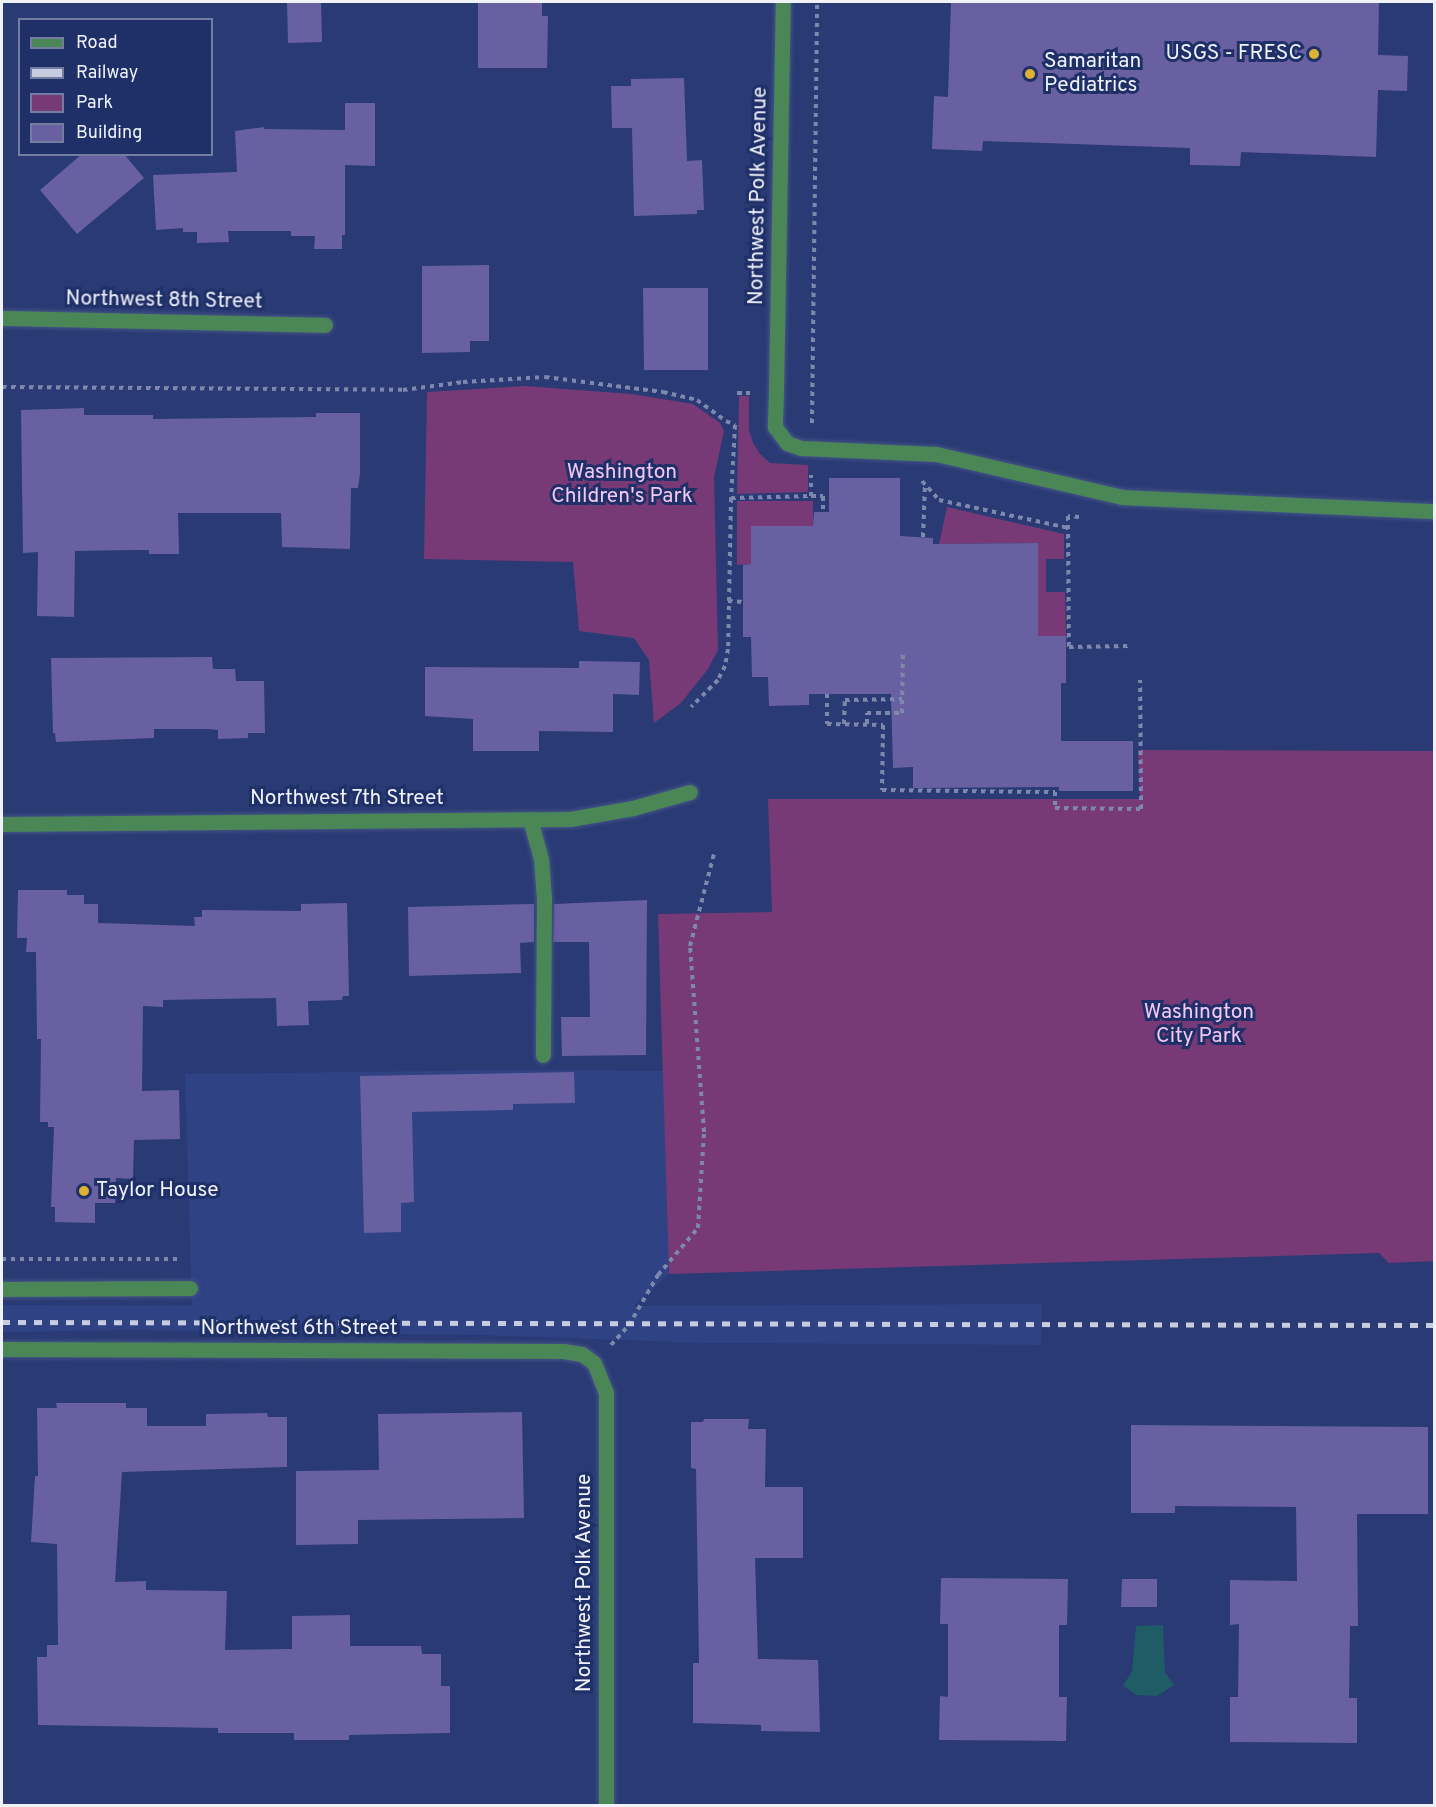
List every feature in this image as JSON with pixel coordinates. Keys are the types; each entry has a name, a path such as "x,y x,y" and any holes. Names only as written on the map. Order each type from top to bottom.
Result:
{"street":[{"name":"Northwest Polk Avenue","path":"783,2 775,427 787,443 811,449"},
{"name":"Northwest 8th Street","path":"2,318 325,325"},
{"path":"811,449 927,454 1122,497 1434,511"},
{"name":"Northwest 7th Street","path":"2,824 570,819 633,808 690,792"},
{"path":"530,819 541,859 544,899 543,1055"},
{"name":"Northwest 6th Street","path":"2,1289 190,1288"},
{"name":"Northwest 6th Street","path":"2,1349 563,1351 582,1354 594,1363"},
{"name":"Northwest Polk Avenue","path":"594,1363 606,1393 606,1806"}],"path":[{"path":"811,449 817,2"},
{"path":"2,387 403,390 463,382 545,378 663,392 697,400 726,422 735,425 728,649 724,666 717,680 691,707"},
{"path":"923,537 927,454"},
{"path":"811,496 811,473 823,474"},
{"path":"914,479 926,482 939,500 1068,528"},
{"path":"731,498 823,496 823,512"},
{"path":"1089,518 1068,516 1068,647 1130,646"},
{"path":"728,602 744,602"},
{"path":"867,724 867,713 902,713 903,652"},
{"path":"827,694 827,724 883,725 882,790 1055,792 1055,808 1141,810 1140,680"},
{"path":"844,724 845,699 902,699"},
{"path":"594,1363 629,1324 658,1275 698,1228 704,1132 690,946 714,854"},
{"path":"2,1259 186,1258"}],"shaded area":[{"path":"517,1070 663,1071 669,1274 634,1306 1042,1304 1041,1345 704,1343 478,1335 131,1330 2,1332 2,1305 192,1306 185,1074"},
{"path":"1163,1625 1165,1672 1174,1685 1157,1696 1137,1695 1123,1686 1132,1671 1136,1626"}],"green space":[{"name":"Washington Children's Park","path":"525,386 631,394 693,404 720,423 724,431 714,477 718,650 708,669 681,703 654,723 649,660 634,638 579,631 573,562 424,559 427,392"},
{"path":"739,396 749,396 749,430 760,454 770,463 808,465 808,492 737,494"},
{"path":"737,501 813,501 813,526 751,526 751,564 737,565"},
{"path":"947,507 1064,534 1064,559 1046,559 1046,592 1065,592 1066,636 1038,636 1038,543 939,544"},
{"name":"Washington City Park","path":"1138,750 1434,751 1434,1261 1389,1263 1379,1253 669,1274 658,914 772,912 768,799 1140,799"}],"building":[{"path":"287,2 321,2 322,42 288,43"},
{"path":"478,2 542,2 542,16 548,16 547,68 478,68"},
{"path":"951,2 1379,2 1378,55 1408,56 1407,91 1378,90 1376,157 1241,152 1240,166 1190,165 1190,148 983,141 982,151 932,149 934,96 948,97"},
{"path":"684,78 687,161 702,160 704,210 697,210 697,214 634,216 632,128 612,128 611,86 631,86 631,79"},
{"path":"345,103 375,103 375,166 345,165 345,235 342,235 342,249 314,249 315,236 291,236 291,231 228,231 229,242 197,243 197,232 183,232 183,228 156,230 153,175 237,172 235,131 264,127 264,129 345,130"},
{"path":"80,156 126,156 144,178 77,234 40,190"},
{"path":"489,265 489,341 470,341 470,352 422,353 422,266"},
{"path":"643,288 708,288 708,370 644,370"},
{"path":"84,408 84,415 153,415 153,419 316,417 316,413 360,413 360,474 358,488 351,488 350,549 282,547 281,513 178,513 179,554 149,554 149,550 75,551 74,617 37,616 38,552 23,553 21,410"},
{"path":"829,478 900,478 900,536 933,538 933,544 1038,543 1038,636 1066,636 1066,683 1061,683 1061,741 1133,741 1133,791 1059,791 1059,787 913,788 913,767 893,768 891,694 809,694 809,705 769,706 768,677 752,677 751,637 743,637 743,565 751,564 751,526 813,526 814,512 829,512"},
{"path":"212,657 213,669 235,669 236,681 264,681 265,733 248,733 248,738 218,739 218,730 154,729 154,738 56,742 55,733 53,733 51,658"},
{"path":"579,661 640,662 639,695 613,694 613,732 539,731 539,751 473,751 473,719 425,716 425,667 579,668"},
{"path":"18,890 67,890 67,895 84,895 84,904 98,904 98,923 195,926 194,917 202,917 202,910 301,911 301,904 347,903 349,996 343,996 342,1000 308,1001 309,1025 277,1026 276,998 163,1000 163,1007 143,1006 142,1091 179,1090 180,1139 134,1140 133,1179 116,1178 115,1203 95,1203 95,1223 55,1222 55,1207 51,1207 54,1127 48,1127 48,1122 40,1122 41,1039 37,1039 36,952 26,952 27,938 17,938"},
{"path":"647,900 646,1055 562,1056 561,1017 590,1017 589,942 553,942 554,904"},
{"path":"534,904 534,942 520,943 521,973 409,976 408,907"},
{"path":"574,1072 575,1103 513,1104 513,1110 412,1112 414,1202 401,1203 401,1232 364,1233 360,1076"},
{"path":"56,1403 126,1403 126,1408 147,1408 147,1426 206,1426 206,1414 267,1413 268,1417 287,1417 287,1467 122,1472 115,1582 146,1581 146,1590 227,1591 225,1650 292,1649 292,1616 350,1615 350,1646 421,1646 422,1654 441,1654 441,1686 450,1686 450,1733 349,1735 349,1740 294,1740 294,1733 218,1733 218,1728 38,1725 37,1657 47,1657 47,1645 58,1645 57,1544 31,1542 35,1476 38,1476 37,1408 57,1408"},
{"path":"522,1412 524,1518 358,1520 358,1544 296,1545 296,1471 379,1470 378,1414"},
{"path":"704,1419 749,1419 748,1429 766,1429 765,1487 803,1487 803,1558 755,1558 758,1659 818,1660 820,1732 761,1731 761,1725 693,1723 693,1663 699,1663 696,1469 691,1468 691,1422 703,1422"},
{"path":"1131,1425 1428,1427 1428,1514 1357,1514 1358,1626 1350,1626 1349,1698 1357,1698 1357,1743 1230,1742 1230,1697 1238,1697 1239,1624 1230,1625 1230,1580 1297,1581 1296,1507 1175,1506 1175,1513 1131,1513"},
{"path":"941,1578 1068,1579 1067,1625 1059,1625 1059,1697 1067,1697 1066,1741 939,1740 940,1696 948,1697 948,1624 940,1624"},
{"path":"1122,1579 1157,1579 1157,1607 1121,1607"}],"railway":[{"path":"2,1322 1434,1325"}],"place":[{"name":"USGS - FRESC","path":"1314,54"},
{"name":"Samaritan Pediatrics","path":"1030,74"},
{"name":"Taylor House","path":"84,1191"}]}
